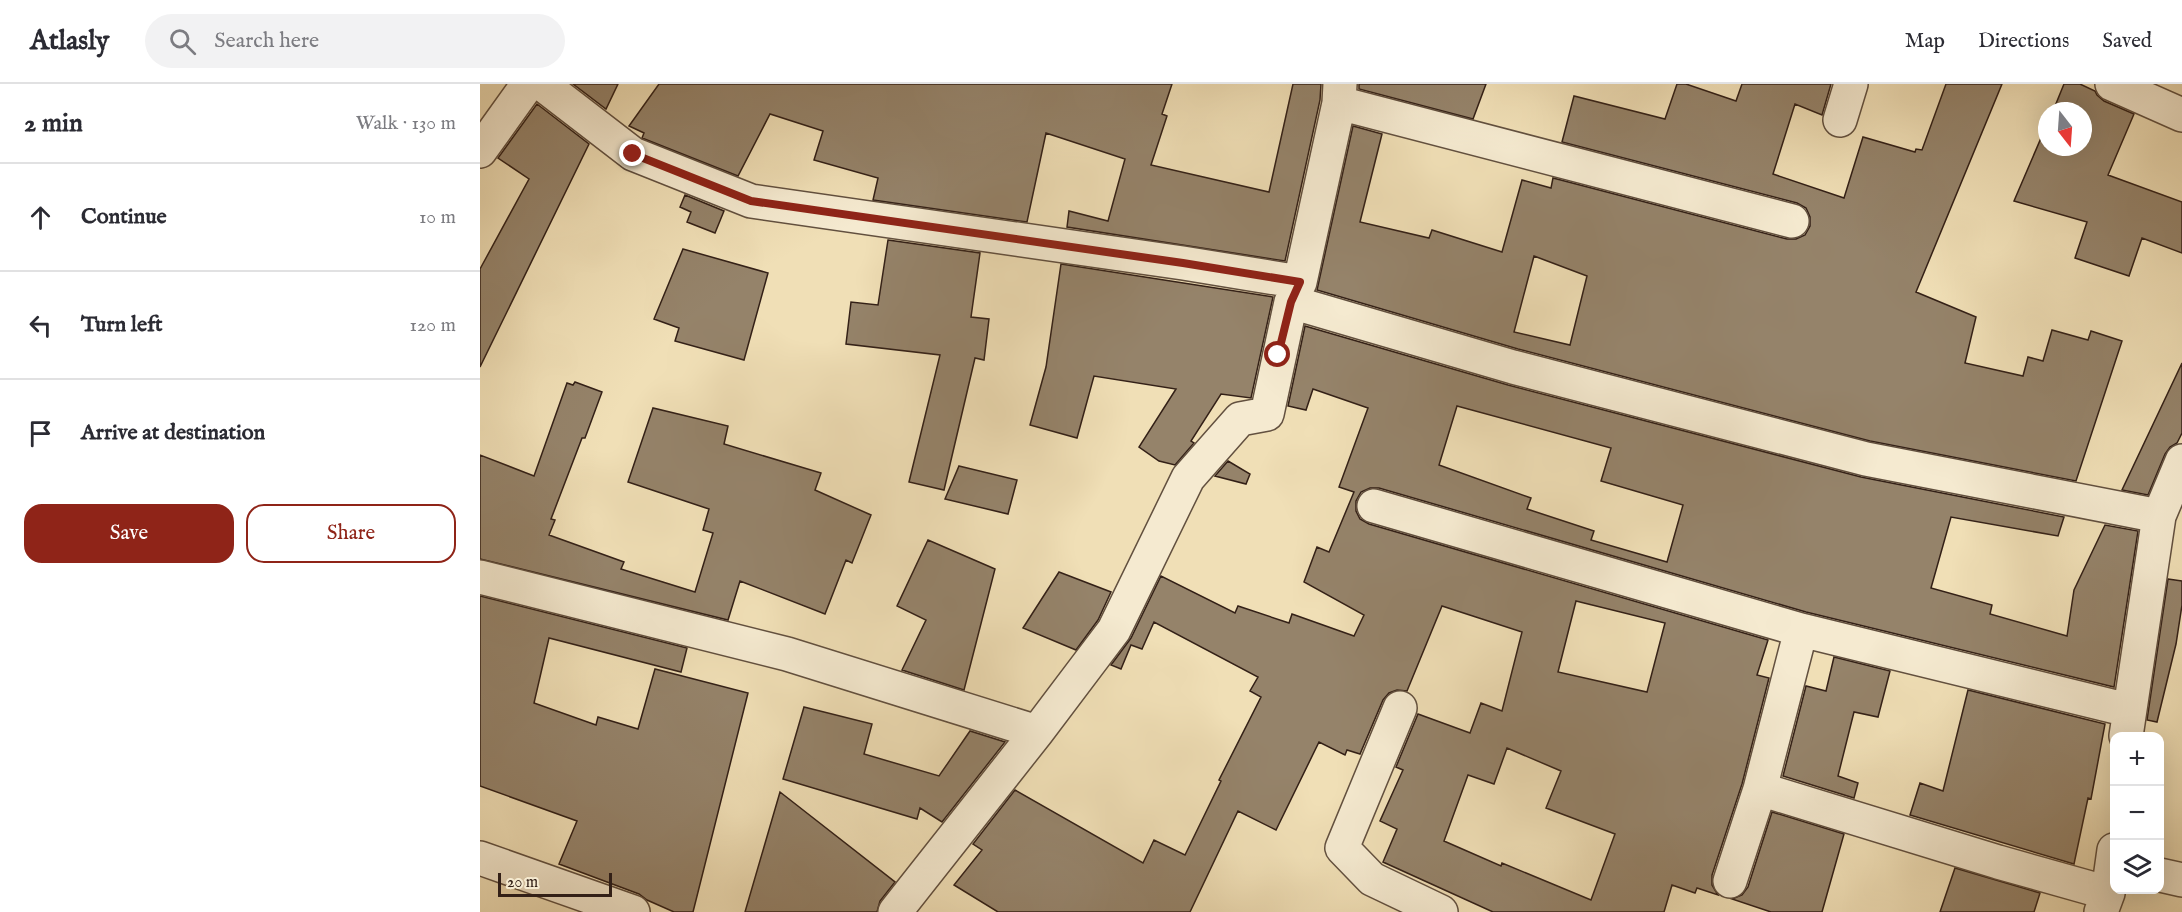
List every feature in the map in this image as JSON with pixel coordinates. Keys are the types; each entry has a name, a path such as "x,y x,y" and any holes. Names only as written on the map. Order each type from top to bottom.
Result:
{"street":[{"path":"480,151 528,84"},
{"path":"542,84 633,154 751,201 1183,263 1295,292 1513,367 1866,459 2159,516"},
{"path":"1840,120 1851,84"},
{"path":"2112,84 2182,115"},
{"path":"895,912 1114,630 1188,478 1240,418 1267,414 1340,93 1792,221"},
{"path":"1374,506 2127,723 2159,516 2182,461"},
{"path":"480,577 787,654 1037,732"},
{"path":"1730,881 1760,789 1801,630"},
{"path":"1400,708 1342,848 1372,879 1442,912"},
{"path":"1760,789 1998,862 2110,876"},
{"path":"480,858 633,912"},
{"path":"2164,876 2182,880"}],"building":[{"path":"573,84 618,84 606,109"},
{"path":"659,84 1172,84 1162,114 1167,116 1151,165 1269,192 1293,84 1321,84 1320,100 1285,261 1067,227 1069,211 1108,221 1125,159 1046,133 1027,222 873,200 878,178 814,160 823,131 770,114 738,176 642,138 644,133 629,126"},
{"path":"1359,84 1486,84 1473,119 1359,89"},
{"path":"1677,84 1686,84 1736,101 1742,84 1831,84 1822,115 1795,104 1773,174 1844,198 1863,137 1915,152 1916,149 1922,150 1946,84 2002,84 1916,292 1976,317 1965,363 2023,376 2028,357 2043,361 2052,330 2088,340 2091,331 2122,341 2076,481 1870,441 1518,349 1317,290 1353,126 1382,134 1360,222 1429,238 1432,230 1502,252 1522,180 1551,188 1553,178 1787,239 1796,239 1805,235 1810,226 1810,217 1806,208 1797,203 1562,142 1574,96 1665,119","holes":["1534,256 1587,276 1570,345 1514,332"]},
{"path":"2064,84 2080,84 2095,91 2104,101 2134,114 2108,175 2182,202 2182,253 2142,238 2129,276 2075,258 2087,222 2014,201 2038,145 2038,156 2092,156 2092,102 2057,102"},
{"path":"537,104 589,144 480,367 480,269 529,179 498,158"},
{"path":"685,195 724,211 715,233 687,222 691,212 680,207"},
{"path":"888,240 980,253 971,317 989,319 984,360 975,358 944,490 909,482 940,355 846,344 851,302 878,305"},
{"path":"683,249 768,273 744,360 675,341 679,328 654,319"},
{"path":"1061,264 1273,297 1251,398 1221,394 1191,441 1194,443 1175,465 1159,461 1139,447 1176,389 1094,376 1077,438 1030,425 1046,367"},
{"path":"1305,326 1508,385 1861,477 2064,517 2058,536 1951,517 1931,588 1992,605 1990,614 2067,636 2074,590 2105,525 2138,531 2114,687 1806,612 1379,488 1370,488 1361,492 1356,501 1356,511 1360,519 1369,524 1768,640 1757,675 1769,678 1742,784 1712,875 1712,885 1718,895 1697,888 1695,893 1672,885 1664,912 1493,912 1383,862 1397,829 1380,821 1403,770 1396,767 1418,714 1470,733 1481,703 1502,711 1522,632 1442,606 1407,691 1397,690 1389,693 1383,700 1360,754 1347,750 1345,755 1319,742 1276,830 1238,811 1190,912 998,912 954,885 982,850 973,844 1015,790 1143,863 1154,840 1185,855 1221,781 1219,780 1261,697 1250,691 1258,677 1154,622 1142,649 1131,645 1121,669 1111,665 1131,638 1161,576 1235,613 1238,606 1289,623 1292,614 1354,636 1364,615 1304,582 1317,547 1329,552 1354,492 1339,487 1368,408 1313,389 1306,410 1288,406","holes":["1457,406 1611,448 1601,481 1683,505 1667,562 1591,540 1594,531 1527,509 1531,498 1439,465","1576,601 1665,623 1647,692 1558,672","1507,748 1561,771 1546,808 1615,834 1591,900 1502,863 1501,866 1444,841 1468,775 1494,784"]},
{"path":"2182,363 2182,433 2177,443 2165,454 2148,495 2122,490"},
{"path":"575,382 602,392 551,519 555,520 549,535 624,562 621,569 695,592 713,533 703,530 709,509 628,482 653,408 728,426 724,444 821,473 815,490 871,515 852,563 846,560 825,614 740,581 728,620 480,559 480,455 534,476 567,383 573,385"},
{"path":"1228,461 1250,474 1246,484 1215,476"},
{"path":"959,466 1017,480 1008,514 945,499"},
{"path":"928,540 995,569 964,690 902,670 926,620 897,606"},
{"path":"1059,572 1111,592 1098,620 1076,650 1023,628"},
{"path":"2168,579 2182,581 2182,605 2176,644 2157,722 2147,720"},
{"path":"480,596 687,648 681,672 549,638 534,703 596,725 598,717 638,729 655,669 748,693 693,912 674,912 639,894 559,864 577,821 480,786"},
{"path":"1834,657 1890,671 1878,717 1854,712 1838,776 1858,783 1854,798 1783,776 1806,686 1826,691"},
{"path":"1968,690 2105,724 2091,799 2088,798 2074,864 1910,815 1920,783 1943,791"},
{"path":"804,707 872,724 864,754 939,776 970,731 1005,742 942,822 920,808 917,819 783,779"},
{"path":"780,792 895,882 880,901 877,912 745,912"},
{"path":"1772,812 1844,834 1822,912 1771,912 1732,899 1742,895 1748,887"},
{"path":"1955,868 2040,893 2034,912 1940,912"}],"route":[{"path":"633,154 751,201 1300,282 1291,302 1278,355"}]}
